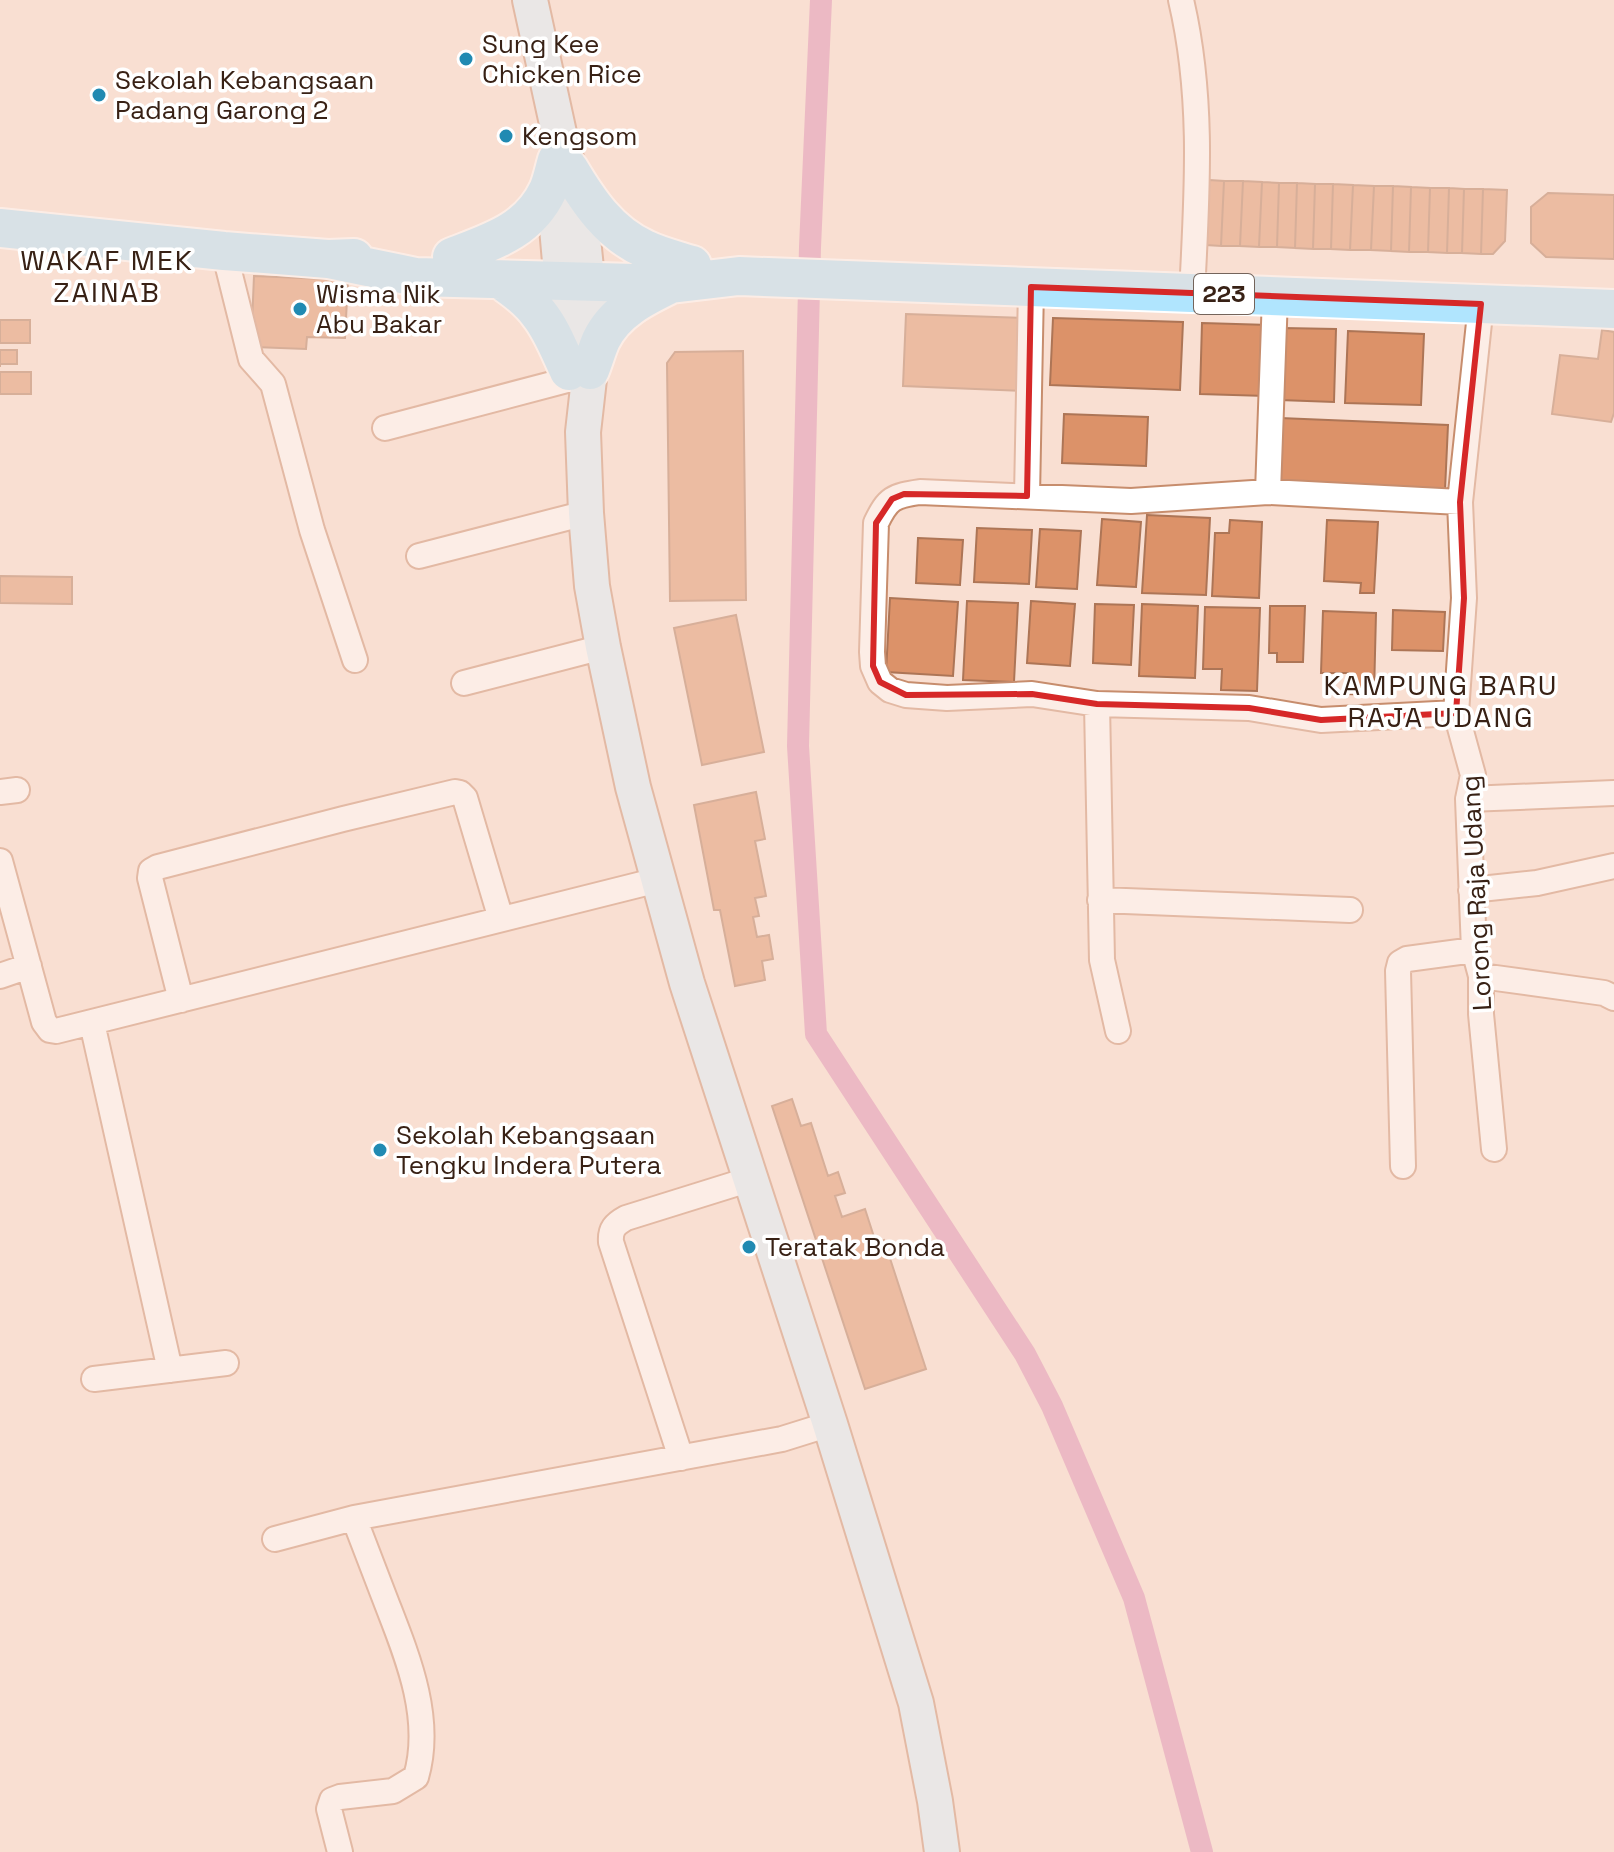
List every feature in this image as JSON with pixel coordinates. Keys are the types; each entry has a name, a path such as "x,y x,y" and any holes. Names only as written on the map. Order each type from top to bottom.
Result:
{"main road":[{"path":"530,0 562,154 588,201 611,227 681,274 614,320 577,373"},
{"path":"452,257 514,231 535,211 549,189 562,154"},
{"path":"562,154 555,205 574,271 577,373 592,586 633,787 687,983 830,1424 916,1703 942,1852"},
{"path":"0,228 328,259 452,257 574,271"},
{"path":"328,259 416,277 501,280 574,271"},
{"name":"223","path":"574,271 1614,309"},
{"path":"501,280 540,314 577,373"}],"street":[{"path":"1181,0 1196,86 1199,179 1192,293"},
{"path":"224,251 251,359 273,384 312,530 355,660"},
{"path":"1027,496 1031,287"},
{"path":"1268,492 1275,296"},
{"name":"Lorong Raja Udang","path":"1481,304 1460,502 1464,598 1456,713 1473,775 1468,799 1474,950 1481,976 1481,1014 1494,1149"},
{"path":"385,428 577,373"},
{"path":"1456,713 1321,720 1249,708 1097,704 1032,694 947,698 906,695 890,690 880,682 873,666 872,652 876,523 892,499 920,492 1131,501 1268,492 1460,502"},
{"path":"419,556 586,513"},
{"path":"464,683 603,647"},
{"path":"1097,704 1102,960 1118,1031"},
{"path":"181,1000 150,878 151,871 343,819 460,793 465,798 501,919"},
{"path":"1468,799 1614,793"},
{"path":"0,861 46,1027 56,1031 658,880"},
{"path":"1471,890 1537,883 1614,866"},
{"path":"1100,900 1350,910"},
{"path":"1403,1166 1400,963 1407,959 1474,950"},
{"path":"0,976 29,966"},
{"path":"1481,976 1604,993 1614,998"},
{"path":"92,1023 170,1370"},
{"path":"681,1458 611,1242 611,1230 617,1222 626,1218 751,1179"},
{"path":"94,1379 226,1363"},
{"path":"275,1539 354,1518 782,1439 830,1424"},
{"path":"340,1852 329,1809 332,1800 393,1791 416,1777 421,1761 420,1710 408,1658 354,1518"}],"highlighted area":[{"path":"1031,287 1481,304 1460,502 1464,598 1456,713 1321,720 1249,708 1097,704 1032,694 906,695 880,682 873,666 876,523 892,499 904,494 1027,496"}],"building":[{"path":"1209,180 1224,181 1221,246 1206,245"},
{"path":"1224,181 1243,181 1240,246 1221,246"},
{"path":"1243,181 1262,182 1259,247 1240,246"},
{"path":"1262,182 1279,183 1277,247 1259,247"},
{"path":"1279,183 1297,183 1295,248 1277,247"},
{"path":"1297,183 1315,184 1313,249 1295,248"},
{"path":"1315,184 1333,184 1331,249 1313,249"},
{"path":"1333,184 1353,185 1350,250 1331,249"},
{"path":"1353,185 1374,186 1371,250 1350,250"},
{"path":"1374,186 1393,186 1391,251 1371,250"},
{"path":"1393,186 1411,187 1409,252 1391,251"},
{"path":"1411,187 1430,188 1428,252 1409,252"},
{"path":"1430,188 1449,188 1447,253 1428,252"},
{"path":"1449,188 1464,189 1462,253 1447,253"},
{"path":"1464,189 1483,189 1481,254 1462,253"},
{"path":"1483,189 1507,190 1505,241 1493,254 1481,254"},
{"path":"1548,193 1614,195 1614,259 1546,257 1531,243 1531,207"},
{"name":"Wisma Nik Abu Bakar","path":"254,276 348,280 345,338 307,337 306,349 251,347"},
{"path":"906,314 1026,318 1023,391 903,386"},
{"path":"1053,318 1183,322 1180,390 1050,385"},
{"path":"0,320 30,320 30,343 0,343"},
{"path":"1202,323 1269,325 1266,396 1200,394"},
{"path":"1283,328 1336,329 1334,402 1280,400"},
{"path":"1602,330 1614,332 1614,413 1611,422 1552,414 1560,355 1598,359"},
{"path":"1348,331 1424,334 1421,405 1345,403"},
{"path":"0,350 17,350 17,364 0,364"},
{"path":"743,351 746,600 670,601 667,363 675,352"},
{"path":"0,372 31,372 31,394 0,394"},
{"path":"1064,414 1148,417 1146,466 1062,463"},
{"path":"1280,418 1448,425 1445,490 1277,483"},
{"path":"1147,515 1210,518 1206,595 1142,593"},
{"path":"1102,519 1141,522 1136,587 1097,585"},
{"path":"1230,520 1262,522 1259,598 1212,596 1215,533 1229,533"},
{"path":"1327,520 1378,522 1374,593 1360,593 1361,583 1324,581"},
{"path":"977,528 1032,530 1029,584 974,582"},
{"path":"1040,529 1081,531 1077,589 1036,587"},
{"path":"918,538 963,540 960,585 916,583"},
{"path":"0,576 72,577 72,604 0,603"},
{"path":"890,598 958,602 953,676 886,672"},
{"path":"967,601 1018,603 1014,682 963,680"},
{"path":"1031,601 1075,604 1070,666 1027,663"},
{"path":"1095,604 1134,605 1131,665 1093,663"},
{"path":"1142,604 1198,606 1195,678 1139,676"},
{"path":"1270,606 1305,606 1303,662 1277,662 1277,653 1269,653"},
{"path":"1205,607 1260,608 1257,691 1221,690 1222,669 1203,669"},
{"path":"1393,610 1445,612 1443,651 1392,650"},
{"path":"1323,611 1376,613 1374,695 1347,694 1348,673 1321,673"},
{"path":"736,615 764,752 702,765 674,628"},
{"path":"756,792 765,839 755,841 766,896 755,898 759,916 753,917 757,937 769,935 773,959 762,961 765,980 735,986 720,910 714,910 694,805"},
{"path":"792,1099 801,1126 811,1123 828,1176 838,1172 845,1193 835,1196 842,1217 865,1209 876,1243 884,1240 926,1369 865,1389 772,1106"}],"waterway":[{"path":"821,0 810,247 798,746 816,1034 1025,1354 1052,1406 1134,1598 1202,1852"}],"place":[{"name":"Sung Kee Chicken Rice","path":"466,59"},
{"name":"Sekolah Kebangsaan Padang Garong 2","path":"99,95"},
{"name":"Kengsom","path":"506,136"},
{"name":"Wisma Nik Abu Bakar","path":"300,309"},
{"name":"Sekolah Kebangsaan Tengku Indera Putera","path":"380,1150"},
{"name":"Teratak Bonda","path":"749,1247"}],"district":[{"name":"WAKAF MEK ZAINAB","path":"107,276"},
{"name":"KAMPUNG BARU RAJA UDANG","path":"1441,701"}]}
